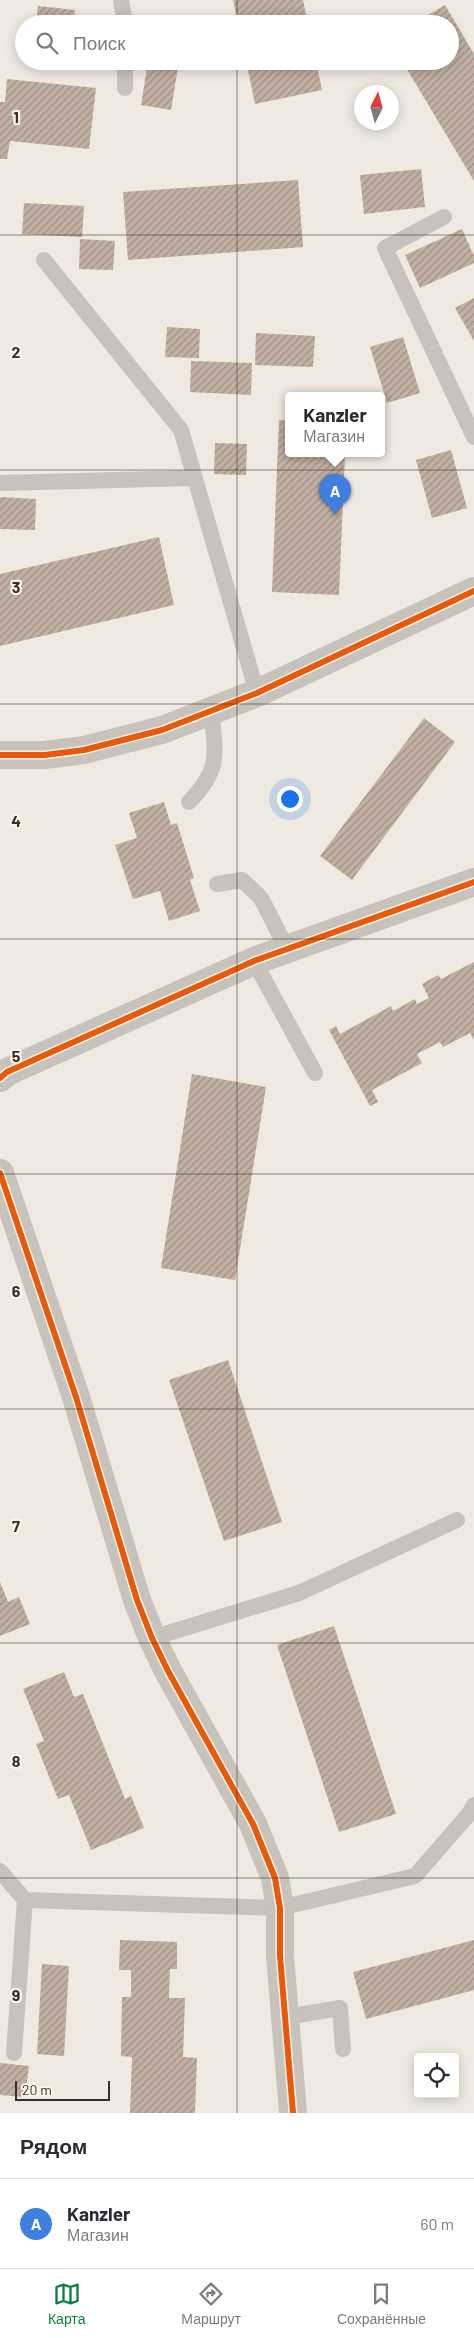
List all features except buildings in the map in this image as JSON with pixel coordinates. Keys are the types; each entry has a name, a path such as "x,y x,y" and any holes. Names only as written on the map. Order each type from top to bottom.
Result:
{"street":[{"path":"0,755 45,755 84,750 162,730 257,693 474,592"},
{"path":"0,1078 7,1072 254,961 474,882"},
{"path":"0,1173 81,1413 137,1600 168,1671 253,1824 275,1878 280,1908 280,1956 293,2113"}],"lane":[{"path":"121,0 125,15"},
{"path":"125,70 125,88"},
{"path":"444,217 385,248 474,437"},
{"path":"44,260 181,430 257,693"},
{"path":"0,483 195,478"},
{"path":"189,802 204,787 216,757 211,711"},
{"path":"217,884 242,880 261,898 287,950"},
{"path":"254,961 315,1073"},
{"path":"152,1638 299,1593 457,1520"},
{"path":"25,1900 280,1908 415,1876 474,1805"},
{"path":"0,1871 25,1900 14,2054"},
{"path":"286,2018 340,2008 343,2050"}],"cycle path":[{"path":"0,755 45,755 84,750 162,730 257,693 474,591"},
{"path":"0,1078 7,1072 254,961 474,882"},
{"path":"0,1173 76,1397 137,1600 168,1671 253,1824 275,1878 280,1908 280,1956 293,2113"}],"place":[{"name":"Kanzler","path":"335,515"}]}
